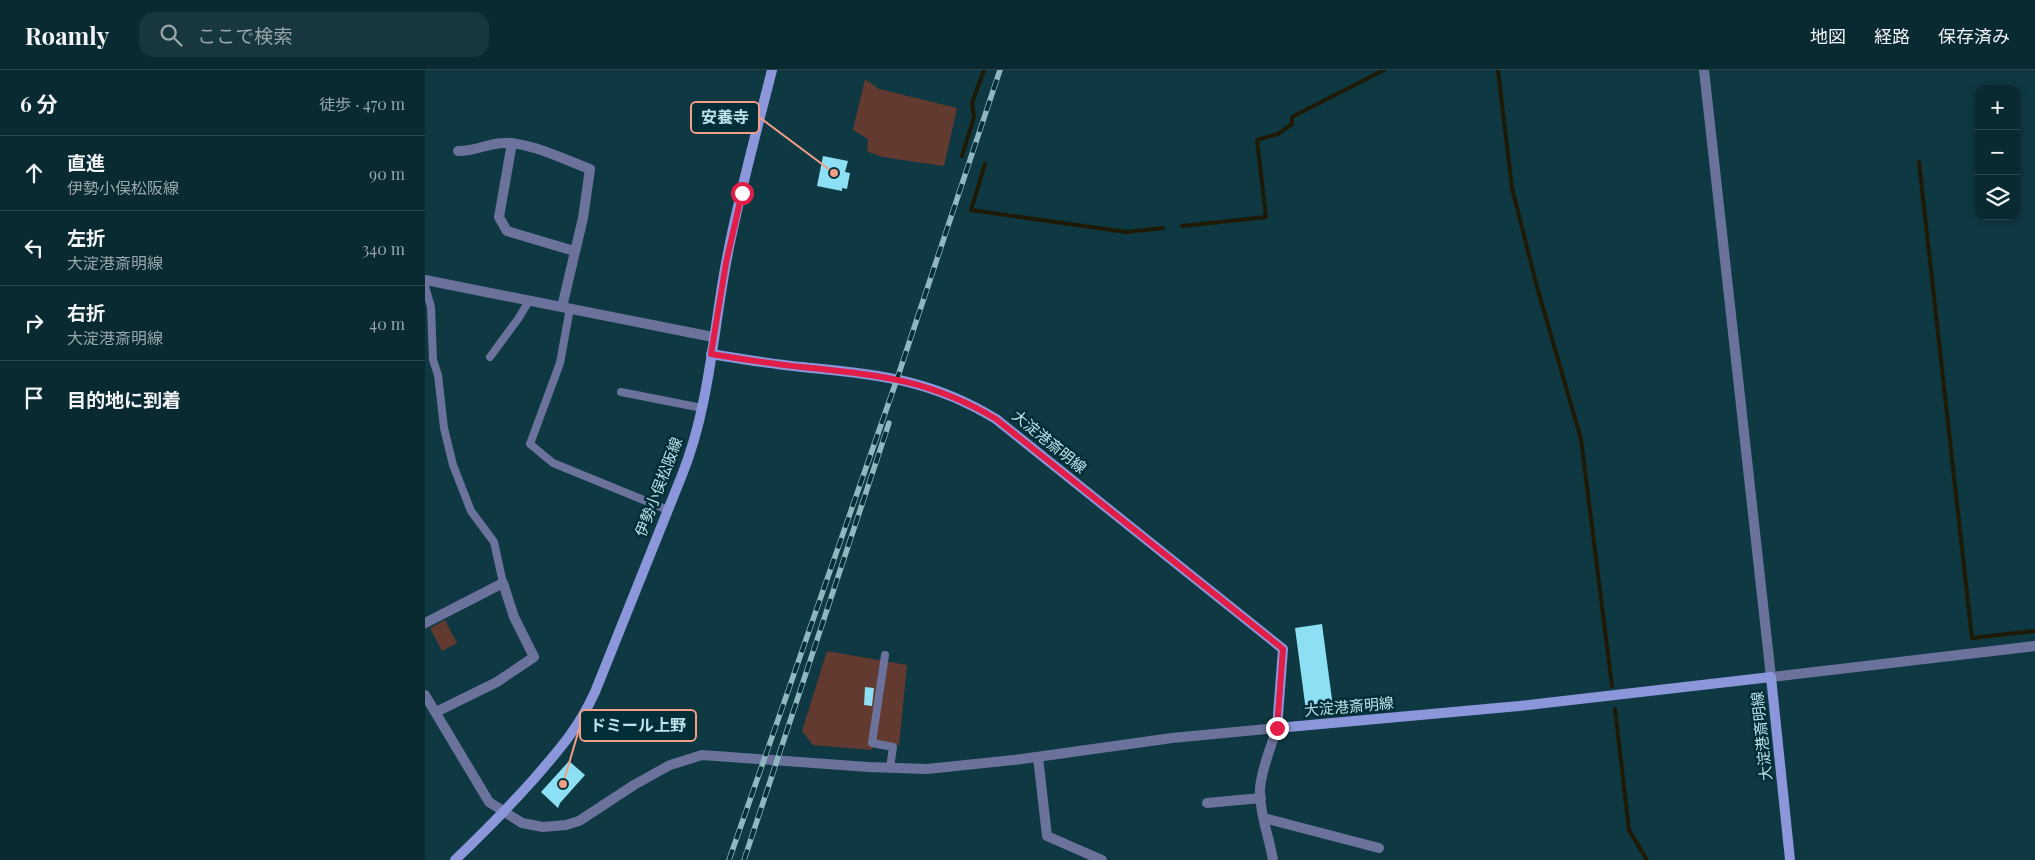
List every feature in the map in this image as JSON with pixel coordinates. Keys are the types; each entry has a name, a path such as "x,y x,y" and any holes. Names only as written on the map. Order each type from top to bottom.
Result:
{"main road":[{"name":"伊勢小俣松阪線","path":"455,860 504,813 561,749 580,723 595,692 668,510 690,454 702,408 713,337 735,222 771,70"},
{"name":"大淀港斎明線","path":"711,354 891,377 953,396 996,419 1283,649 1277,728 1501,707 1771,677 1789,860"}],"street":[{"path":"1704,70 1771,677 2035,646"},
{"path":"458,151 465,152 502,143 512,143 527,146 590,169 583,218 574,251 566,307"},
{"path":"512,143 499,217 507,231 574,251"},
{"path":"425,280 713,337"},
{"path":"425,623 503,583 514,617 534,657 497,682 436,712"},
{"path":"425,695 485,797 504,813 531,826 566,825 579,821 634,785 670,765 702,755 927,769 961,767 1038,757 1119,744 1277,728 1264,767 1260,788 1273,860"},
{"path":"1038,757 1047,836 1102,860"},
{"path":"1207,803 1261,798"},
{"path":"1264,818 1379,848"}],"lane":[{"path":"425,286 431,307 433,360 438,375 444,428 453,465 471,511 494,542 503,583"},
{"path":"491,357 529,301"},
{"path":"566,307 560,363 531,444 553,463 668,510"},
{"path":"621,392 702,408"},
{"path":"885,655 872,743 893,747 890,768"}],"shaded area":[{"path":"865,79 879,89 957,108 944,166 882,157 867,151 868,139 853,130"},
{"path":"445,620 457,643 442,651 430,628"},
{"path":"827,651 907,665 899,745 877,742 871,750 813,745 802,731"}],"building":[{"path":"823,156 848,161 845,172 850,173 847,189 842,188 842,191 817,186"},
{"path":"1322,624 1333,707 1306,711 1295,628"},
{"path":"865,687 874,688 872,706 864,705"},
{"path":"569,761 585,775 560,803 558,808 541,792"}],"waterway":[{"path":"962,156 974,117 972,103 984,70"},
{"path":"1182,226 1266,217 1257,140 1278,134 1292,124 1292,117 1384,70"},
{"path":"1498,70 1512,188 1537,287 1581,439 1612,686"},
{"path":"1919,162 1972,638 2035,631"},
{"path":"985,164 971,210 1126,232 1163,228"},
{"path":"1615,709 1629,830 1647,860"}],"railway":[{"path":"729,860 897,379 1000,70"},
{"path":"744,860 889,423"}],"place":[{"name":"安養寺","path":"834,173"},
{"name":"ドミール上野","path":"563,784"}],"route":[{"path":"742,193 726,263 711,354 891,377 953,396 996,419 1157,546 1283,649 1277,728"}]}
